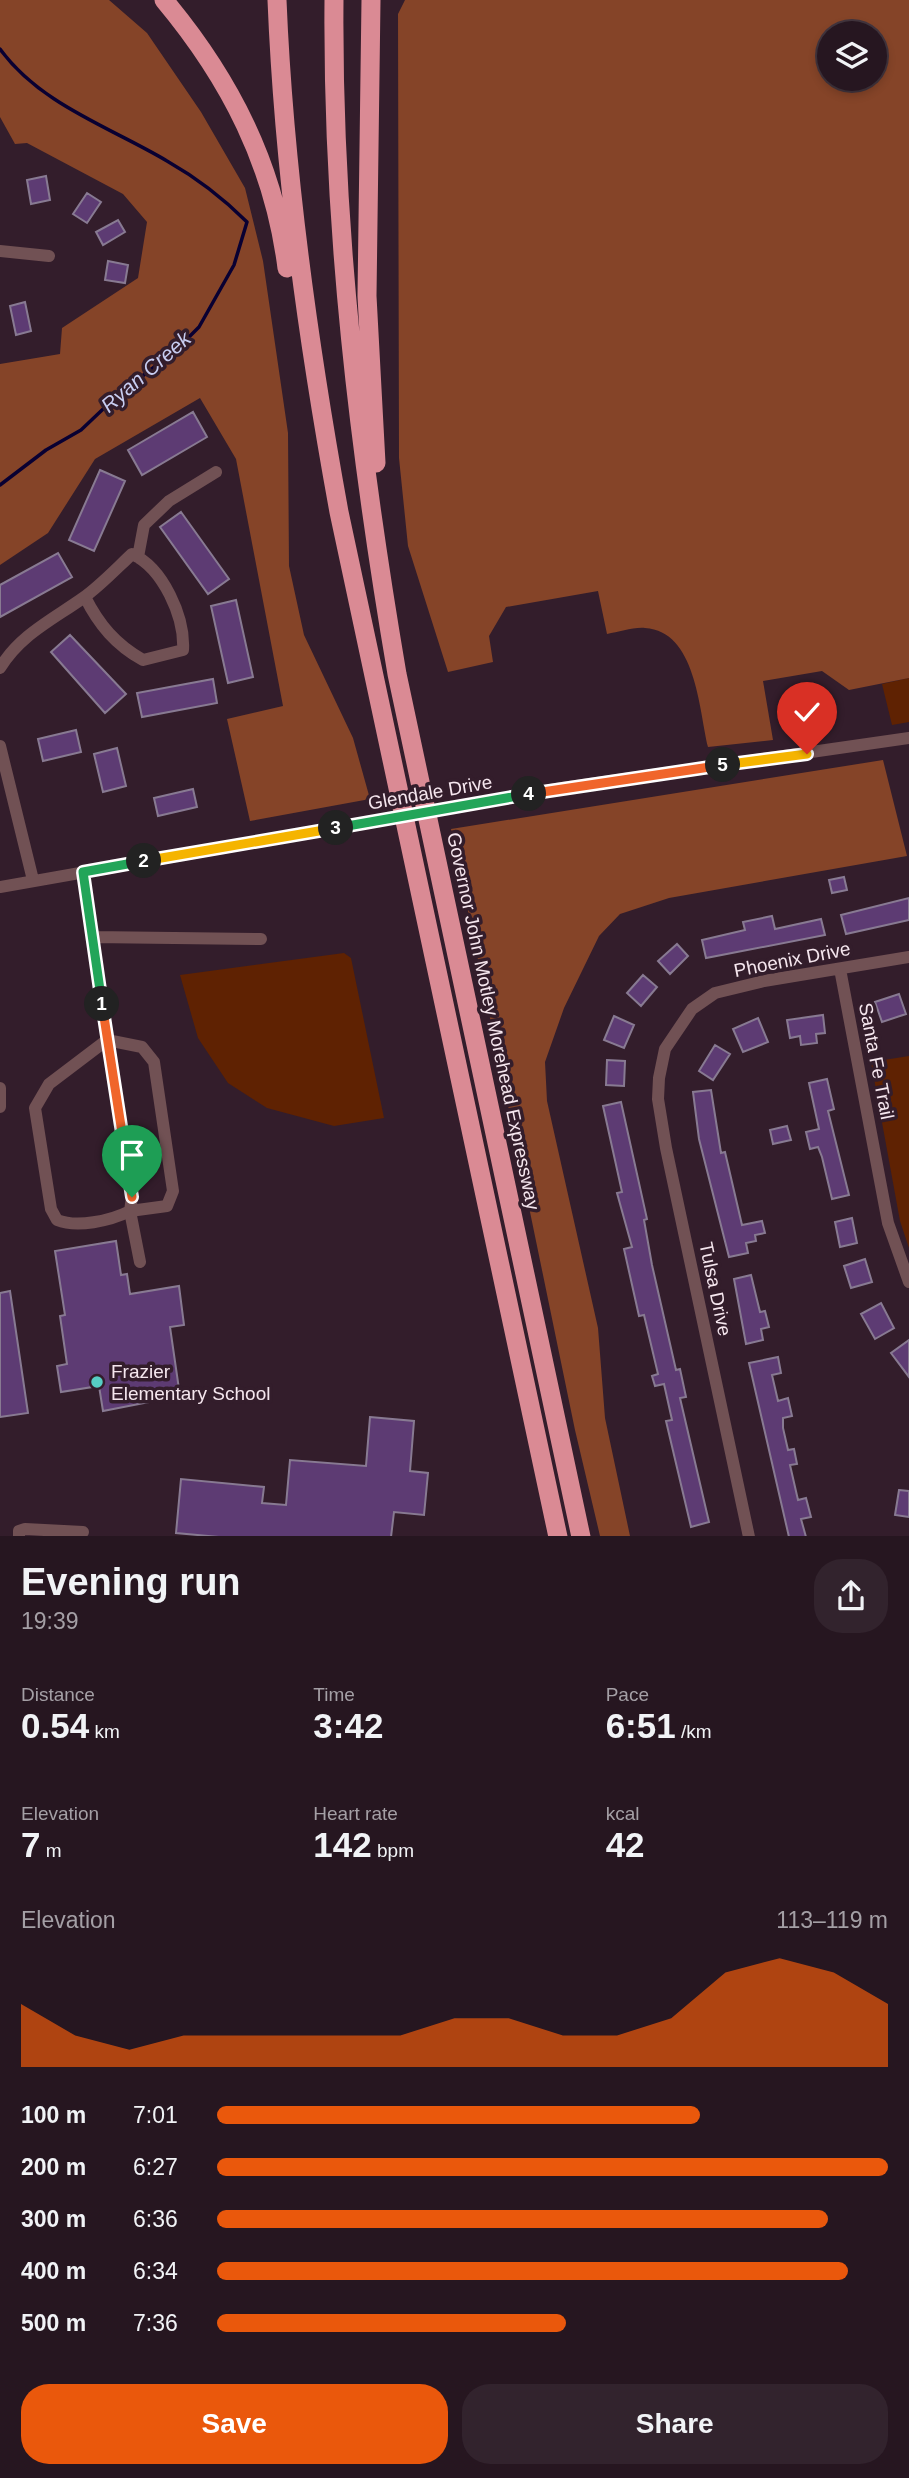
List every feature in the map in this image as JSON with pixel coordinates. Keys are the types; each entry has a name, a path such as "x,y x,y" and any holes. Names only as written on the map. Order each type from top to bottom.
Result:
{"highway":[{"path":"164,0 223,78 254,140 280,223 293,316 310,352"},
{"path":"277,0 290,179 310,352 341,525 558,1536"},
{"name":"Governor John Motley Morehead Expressway","path":"334,0 336,95 351,347 375,548 397,674 580,1536"},
{"path":"371,0 367,296 370,377 381,516 375,548"}],"street":[{"path":"0,251 49,256"},
{"path":"138,557 144,525 169,501 216,472"},
{"path":"0,668 10,651 30,632 85,597 132,554 145,560 175,606 184,638 183,650 143,660 120,647 95,616 85,597"},
{"name":"Glendale Drive","path":"0,887 484,802 909,738"},
{"path":"0,746 33,880"},
{"path":"83,872 132,1197 130,1211 140,1262"},
{"path":"92,937 261,939"},
{"name":"Phoenix Drive","path":"665,1049 692,1009 715,993 764,981 909,957"},
{"name":"Santa Fe Trail","path":"841,968 888,1223 909,1282"},
{"path":"107,1040 142,1047 153,1062 173,1191 167,1206 68,1224 57,1220 51,1209 35,1108 48,1084 107,1040"},
{"name":"Tulsa Drive","path":"665,1049 658,1099 666,1148 749,1536"},
{"path":"0,1088 0,1107"},
{"path":"19,1536 19,1531 25,1529 83,1532"}],"shaded area":[{"path":"0,0 109,0 147,33 201,112 245,188 263,261 288,433 289,566 304,635 353,738 370,799 250,821 227,719 283,706 236,459 200,398 95,459 48,533 0,565 0,364 60,354 62,328 138,278 147,222 123,194 27,143 15,144 0,117"},
{"path":"405,0 909,0 909,678 849,690 822,671 763,681 773,740 708,747 698,693 685,657 675,643 662,632 645,628 607,634 598,591 506,607 489,636 493,662 448,672 408,546 399,458 398,14"},
{"path":"909,678 909,722 892,725 882,684"},
{"path":"883,760 907,856 669,898 620,914 599,936 564,1008 545,1062 547,1101 598,1328 605,1418 630,1536 600,1536 575,1430 451,829"},
{"path":"344,953 351,958 384,1118 334,1126 267,1108 228,1083 198,1038 180,975"},
{"path":"909,1056 909,1248 900,1221 871,1062"}],"building":[{"path":"46,176 50,200 31,204 27,180"},
{"path":"87,193 101,202 87,223 73,214"},
{"path":"118,220 125,232 103,245 96,232"},
{"path":"108,261 128,265 125,283 105,280"},
{"path":"25,302 31,331 16,335 10,306"},
{"path":"193,412 207,437 142,475 128,450"},
{"path":"100,470 125,481 94,551 69,540"},
{"path":"181,512 229,579 208,594 160,527"},
{"path":"58,553 72,577 0,617 0,585"},
{"path":"236,600 253,677 228,683 211,606"},
{"path":"70,635 126,694 105,713 51,652"},
{"path":"213,679 217,703 142,717 137,693"},
{"path":"76,730 81,752 43,761 38,739"},
{"path":"117,748 126,786 103,792 94,754"},
{"path":"193,789 197,807 158,816 154,798"},
{"path":"844,877 847,890 832,893 829,880"},
{"path":"909,898 909,920 846,934 841,915"},
{"path":"772,916 775,929 821,919 825,935 706,958 702,940 745,930 743,922"},
{"path":"677,944 688,956 670,974 658,961"},
{"path":"643,975 657,987 641,1006 627,993"},
{"path":"899,994 906,1014 882,1022 875,1002"},
{"path":"823,1015 825,1033 816,1034 817,1043 801,1045 800,1036 790,1038 787,1020"},
{"path":"614,1016 634,1025 624,1048 604,1040"},
{"path":"758,1018 768,1042 743,1052 733,1029"},
{"path":"715,1045 730,1054 713,1080 699,1071"},
{"path":"607,1060 625,1061 624,1086 606,1085"},
{"path":"827,1079 834,1109 828,1111 849,1195 832,1199 822,1157 818,1147 810,1149 806,1132 819,1129 809,1083"},
{"path":"711,1090 721,1153 725,1152 742,1225 762,1221 765,1233 755,1235 756,1241 746,1243 748,1253 729,1257 699,1139 693,1092"},
{"path":"621,1102 647,1219 644,1220 652,1265 676,1370 680,1369 686,1397 680,1398 709,1522 691,1527 666,1421 672,1420 664,1384 655,1386 652,1376 658,1374 644,1315 639,1316 624,1249 632,1247 617,1193 622,1192 603,1106"},
{"path":"787,1126 791,1140 773,1144 770,1130"},
{"path":"852,1218 857,1243 840,1247 835,1222"},
{"path":"116,1241 121,1275 127,1274 130,1294 179,1286 184,1325 170,1327 180,1396 103,1411 99,1386 61,1392 57,1366 67,1364 60,1316 65,1315 55,1251"},
{"path":"865,1259 872,1282 851,1288 844,1266"},
{"path":"751,1275 760,1312 765,1311 769,1327 761,1329 763,1340 746,1344 734,1279"},
{"path":"10,1291 28,1413 0,1417 0,1293"},
{"path":"881,1303 894,1328 875,1339 861,1314"},
{"path":"909,1340 909,1377 891,1353"},
{"path":"778,1357 781,1373 772,1375 778,1401 788,1398 792,1416 783,1418 783,1428 788,1450 794,1449 797,1464 790,1465 798,1500 806,1498 811,1517 801,1519 806,1536 789,1536 749,1363"},
{"path":"370,1417 414,1421 410,1471 428,1473 424,1515 394,1512 391,1536 208,1536 176,1533 181,1479 264,1487 262,1503 286,1505 290,1460 366,1466"},
{"path":"899,1490 909,1491 909,1517 895,1515"}],"waterway":[{"name":"Ryan Creek","path":"0,49 35,85 56,100 189,174 247,222 234,265 199,327 174,352 120,393 81,430 46,450 0,485"}],"place":[{"name":"Frazier Elementary School","path":"97,1382"}],"route":[{"path":"132,1197 83,872 562,788 807,754"}]}
